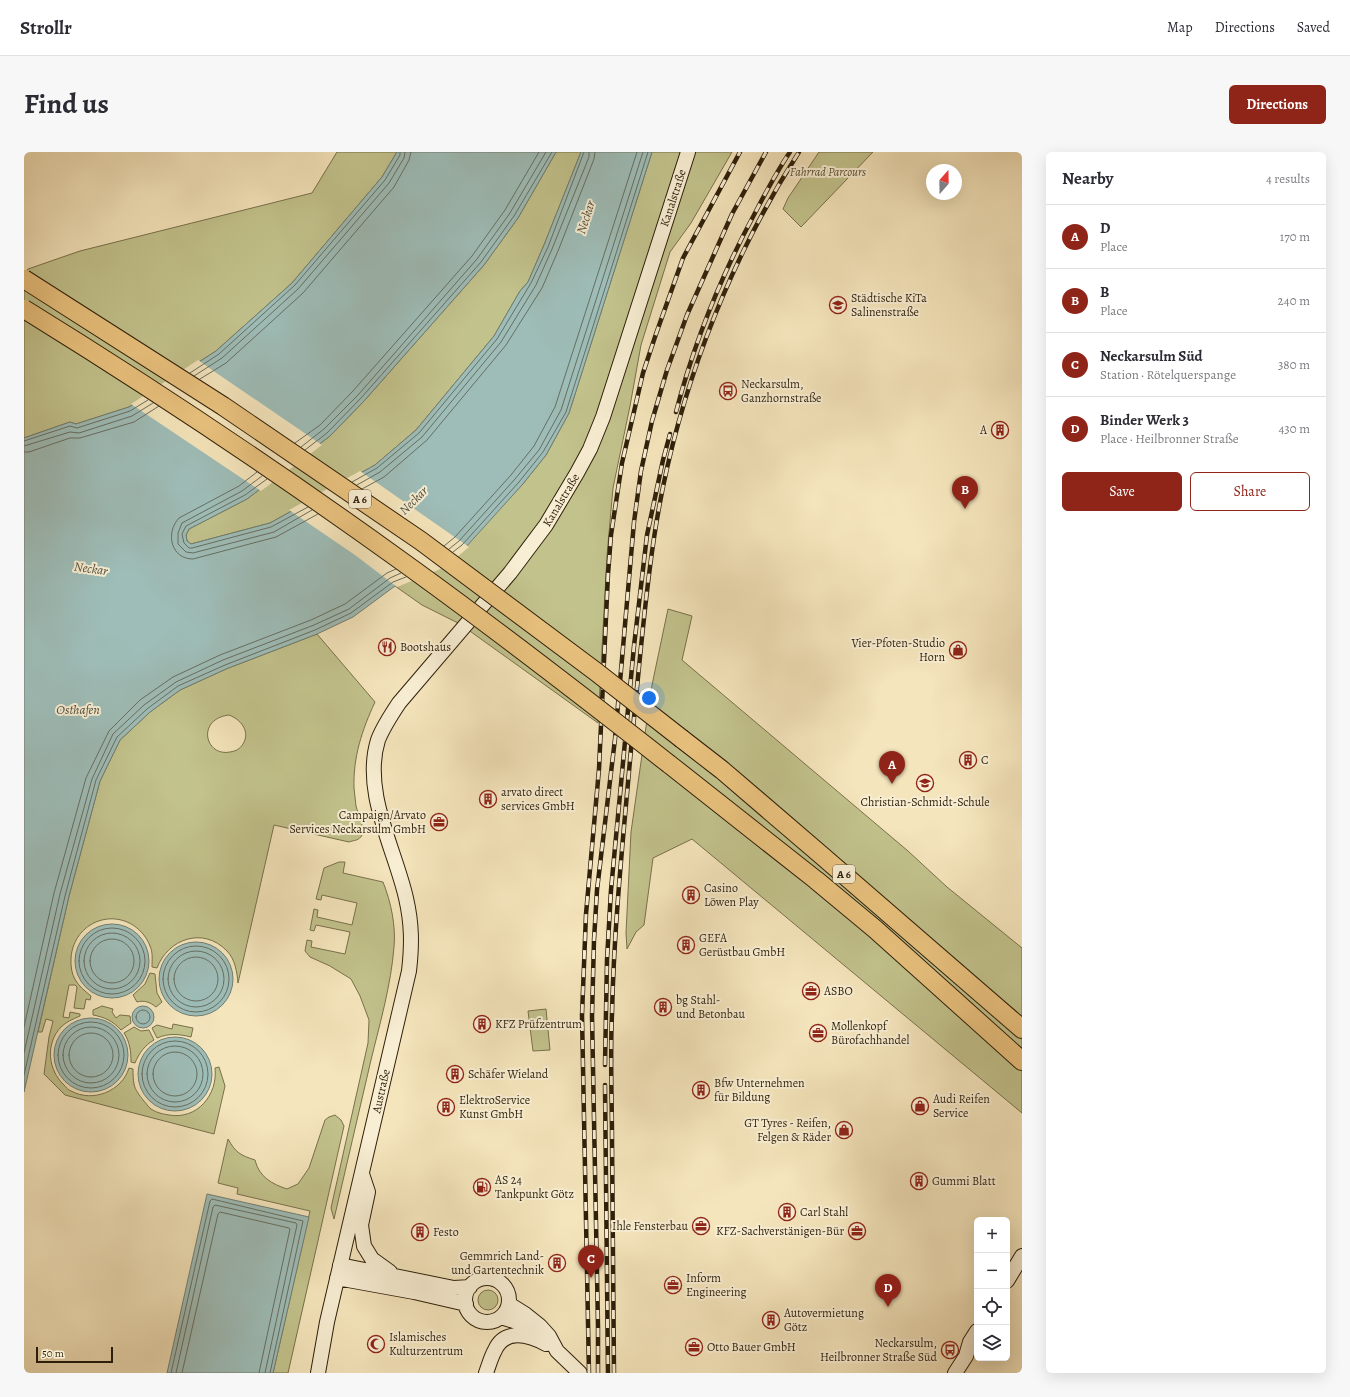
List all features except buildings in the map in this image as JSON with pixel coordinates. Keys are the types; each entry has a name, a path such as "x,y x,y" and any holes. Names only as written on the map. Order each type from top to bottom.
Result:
{"highway":[{"name":"A 6","path":"24,278 223,406 421,541 595,671 722,770 1022,1029"},
{"name":"A 6","path":"24,309 212,429 400,560 580,695 816,880 869,924 1022,1061"},
{"path":"994,1004 1022,1024"}],"main road":[{"name":"Kanalstraße","path":"379,809 375,780 375,760 378,741 387,721 399,703 510,573 546,526 590,449 603,417 688,152"},
{"name":"Austraße","path":"318,1373 327,1322 409,971 412,946 406,897 379,809"},
{"path":"362,1174 368,1192 361,1225 364,1246 372,1259 396,1276"},
{"path":"1010,1276 1022,1256"},
{"path":"339,1272 396,1276 454,1288 470,1287"},
{"path":"339,1272 466,1304"},
{"path":"489,1278 500,1282 507,1292 509,1304 502,1317 493,1322 482,1322 473,1317 469,1313 466,1304 467,1292 470,1287 478,1280 489,1278"},
{"path":"509,1304 525,1314 550,1336 551,1347"},
{"path":"502,1317 525,1326 580,1373"},
{"path":"486,1373 495,1349 499,1342 506,1337 518,1335 528,1336 551,1347"},
{"path":"946,1373 974,1336"},
{"path":"955,1373 966,1356 974,1336"}],"green space":[{"path":"337,152 397,152 382,177 292,283 216,351 129,407 76,424 70,422 24,438 24,273 28,269 80,251 312,193"},
{"path":"556,152 581,152 528,282 520,291 494,336 416,430 375,465 270,523 191,544 187,541 186,535 189,529 247,499 330,436 364,401 484,265 518,218"},
{"path":"652,152 732,152 691,223 670,252 641,345 613,488 607,555 598,723 460,624 422,605 395,586 444,565 522,485 546,455 569,413"},
{"name":"Fahrrad Parcours","path":"819,152 873,152 801,227 783,209 788,198"},
{"path":"668,609 692,616 682,660 908,851 947,887 1022,948 1022,1113 692,839 653,858 644,925 636,932 627,949 626,933 631,832 652,685"},
{"path":"317,634 375,702 362,733 355,765 354,788 356,806 363,829 362,835 358,839 349,842 274,825 238,983 235,966 230,954 218,943 207,939 187,939 178,943 169,950 162,958 157,968 152,967 152,953 150,945 136,927 125,921 113,919 101,920 90,925 81,933 74,944 71,965 75,980 91,996 90,1000 86,999 84,1009 74,1008 77,987 75,985 69,985 63,1017 69,1018 70,1012 80,1014 80,1016 67,1022 61,1027 52,1041 50,1057 55,1072 67,1088 70,1091 88,1096 106,1093 113,1089 120,1083 129,1068 133,1069 135,1088 148,1106 162,1114 179,1116 188,1114 204,1104 213,1087 215,1068 219,1067 225,1086 214,1134 65,1095 44,1074 49,1037 53,1021 46,1019 42,1032 38,1032 69,896 100,781 120,740 150,712 180,690 226,669","holes":["229,715 243,726 246,735 245,739 242,746 238,750 221,752 210,744 208,730 212,723 219,718"]},
{"path":"339,862 345,862 343,873 383,882 392,914 394,939 393,961 385,1004 334,1219 331,1208 368,1043 369,1020 360,996 351,979 330,966 310,957 305,951 307,940 312,941 311,947 345,954 350,932 316,925 314,931 310,930 314,909 318,910 317,917 352,925 357,903 322,895 321,900 316,899 324,868"},
{"path":"150,973 155,974 157,993 162,1002 156,1007 147,1002 137,1002 133,995 145,984"},
{"path":"102,1006 113,1009 112,1012 116,1018 120,1015 130,1016 131,1023 121,1030 108,1020 93,1015 93,1010"},
{"path":"546,1009 550,1050 533,1051 528,1011"},
{"path":"173,1024 193,1028 191,1037 174,1034 157,1038 152,1028 157,1025 172,1029"},
{"path":"134,1027 141,1031 149,1030 154,1040 148,1044 138,1056 135,1063 131,1062 130,1047 124,1033"},
{"path":"335,1115 341,1120 344,1126 288,1373 273,1373 310,1211 237,1194 238,1188 218,1183 228,1139 239,1153 255,1160 260,1171 267,1179 276,1185 287,1189 298,1184 309,1168 325,1120"},
{"path":"488,1290 495,1293 498,1300 495,1307 488,1310 481,1307 478,1300 481,1293"}],"water":[{"path":"397,152 556,152 518,218 484,265 364,401 330,436 247,499 189,529 186,535 187,541 191,544 270,523 375,465 416,430 494,336 520,291 528,282 581,152 652,152 569,413 546,455 522,485 465,548 444,565 395,586 353,617 317,634 226,669 180,690 150,712 120,740 100,781 69,896 24,1092 24,438 70,422 76,424 129,407 216,351 292,283 382,177"},
{"path":"112,924 133,930 143,940 149,961 143,982 133,992 112,998 91,992 81,982 75,961 81,940 91,930"},
{"path":"196,942 217,948 227,958 233,979 227,1000 217,1010 196,1016 175,1010 165,1000 159,979 165,958 175,948"},
{"path":"143,1006 151,1009 154,1017 151,1025 143,1028 135,1025 132,1017 135,1009"},
{"path":"91,1018 112,1024 122,1034 128,1055 122,1076 112,1086 91,1092 70,1086 60,1076 54,1055 60,1034 70,1024"},
{"path":"175,1037 196,1043 206,1053 212,1074 206,1095 196,1105 175,1111 154,1105 144,1095 138,1074 144,1053 154,1043"},
{"path":"207,1194 309,1217 273,1373 167,1373"}],"pier":[{"path":"198,360 322,445 261,491 131,404"},
{"path":"360,471 469,547 445,567 397,587 355,555 289,510"}],"railway":[{"path":"589,1373 582,1015 586,914 599,769 611,535 622,463 643,373 656,334 683,258 740,152"},
{"path":"598,1373 592,1016 594,940 597,890 615,739 634,522 641,471 652,421 667,370 687,315 732,214 766,152"},
{"path":"676,412 700,335 720,285 759,205 790,152"},
{"path":"614,1373 611,1061 613,980 632,738 650,563 663,487 675,437 689,387 706,338 726,289 748,242 772,196 799,152"},
{"path":"605,1065 607,960 611,890 634,646 647,535 670,434"},
{"path":"605,1085 608,1373"}],"place":[{"name":"Städtische KiTa Salinenstraße","path":"838,305"},
{"name":"Neckarsulm, Ganzhornstraße","path":"728,391"},
{"name":"A","path":"1000,430"},
{"name":"B","path":"965,509"},
{"name":"Bootshaus","path":"387,647"},
{"name":"Vier-Pfoten-Studio Horn","path":"958,650"},
{"name":"C","path":"968,760"},
{"name":"Christian-Schmidt-Schule","path":"925,783"},
{"name":"D","path":"892,784"},
{"name":"arvato direct services GmbH","path":"488,799"},
{"name":"Campaign/Arvato Services Neckarsulm GmbH","path":"439,822"},
{"name":"Casino Löwen Play","path":"691,895"},
{"name":"GEFA Gerüstbau GmbH","path":"686,945"},
{"name":"ASBO","path":"811,991"},
{"name":"bg Stahl- und Betonbau","path":"663,1007"},
{"name":"KFZ Prüfzentrum","path":"482,1024"},
{"name":"Mollenkopf Bürofachhandel","path":"818,1033"},
{"name":"Schäfer Wieland","path":"455,1074"},
{"name":"Bfw Unternehmen für Bildung","path":"701,1090"},
{"name":"Audi Reifen Service","path":"920,1106"},
{"name":"ElektroService Kunst GmbH","path":"446,1107"},
{"name":"GT Tyres - Reifen, Felgen & Räder","path":"844,1130"},
{"name":"Gummi Blatt","path":"919,1181"},
{"name":"AS 24 Tankpunkt Götz","path":"482,1187"},
{"name":"Carl Stahl","path":"787,1212"},
{"name":"Ihle Fensterbau","path":"701,1226"},
{"name":"KFZ-Sachverstänigen-Bür","path":"857,1231"},
{"name":"Festo","path":"420,1232"},
{"name":"Gemmrich Land- und Gartentechnik","path":"557,1263"},
{"name":"Neckarsulm Süd","path":"591,1278"},
{"name":"Inform Engineering","path":"673,1285"},
{"name":"Binder Werk 3","path":"888,1307"},
{"name":"Autovermietung Götz","path":"771,1320"},
{"name":"Islamisches Kulturzentrum","path":"376,1344"},
{"name":"Otto Bauer GmbH","path":"694,1347"},
{"name":"Neckarsulm, Heilbronner Straße Süd","path":"950,1350"}],"water label":[{"name":"Neckar","path":"585,217"},
{"name":"Neckar","path":"413,500"},
{"name":"Neckar","path":"91,568"},
{"name":"Osthafen","path":"78,709"}]}
